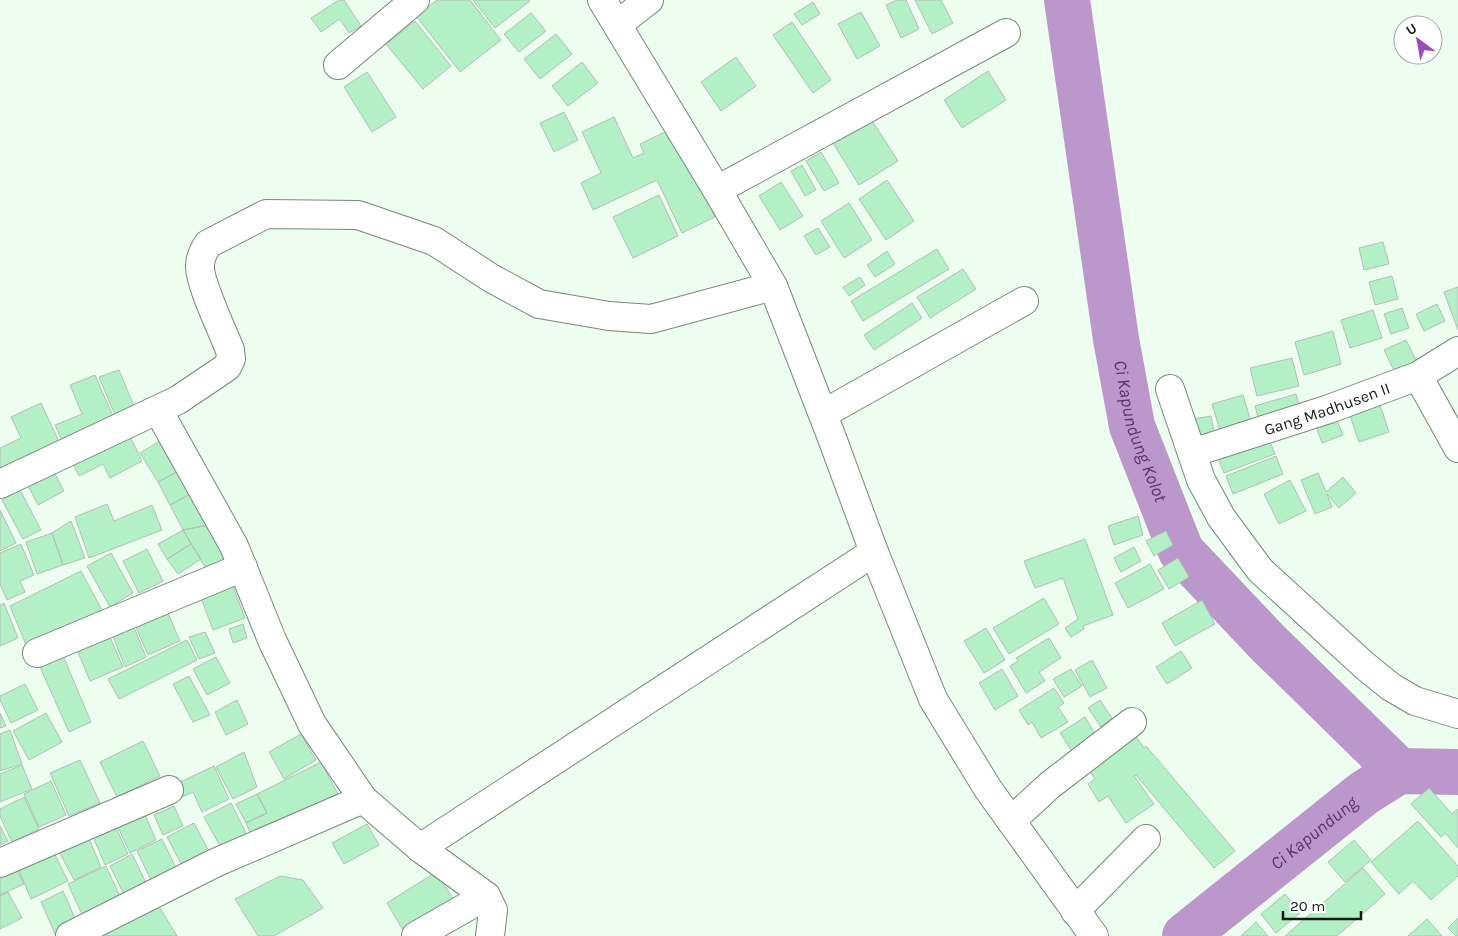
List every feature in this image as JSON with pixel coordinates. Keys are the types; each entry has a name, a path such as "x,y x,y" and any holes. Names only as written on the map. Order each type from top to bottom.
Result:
{"street":[{"path":"338,65 415,0"},
{"path":"602,0 773,286 874,552 933,699 988,789 1094,936"},
{"path":"618,24 649,0"},
{"path":"717,190 1006,33"},
{"path":"0,484 178,400 226,367 231,359 230,350 204,286 200,266 203,252 208,244 266,214 358,215 434,241 492,278 539,304 609,316 651,319 773,286"},
{"path":"823,414 1024,301"},
{"name":"Gang Madhusen II","path":"1192,453 1329,409 1418,376 1458,352"},
{"path":"1418,376 1458,448"},
{"path":"1170,389 1201,480 1221,517 1260,570 1365,666 1391,687 1415,701 1458,714"},
{"path":"158,410 234,546 272,640 312,724 363,799 420,848 486,896 494,910 490,936"},
{"path":"420,848 874,552"},
{"path":"37,653 243,567"},
{"path":"1011,821 1050,785 1132,722"},
{"path":"0,863 169,790"},
{"path":"70,936 215,863 363,799"},
{"path":"1075,911 1146,839"},
{"path":"416,936 486,896"}],"building":[{"path":"339,0 344,0 361,26 349,33 340,19 321,32 311,18"},
{"path":"437,0 470,0 501,40 460,72 416,16"},
{"path":"473,0 529,0 530,1 495,28"},
{"path":"897,0 906,0 919,29 901,38 886,5"},
{"path":"915,0 941,0 953,23 932,34"},
{"path":"813,2 820,14 802,25 794,14"},
{"path":"861,12 880,46 857,59 838,24"},
{"path":"531,13 546,31 519,52 504,34"},
{"path":"415,21 451,66 423,89 386,44"},
{"path":"792,22 831,80 813,93 773,35"},
{"path":"556,34 572,54 540,79 524,59"},
{"path":"736,57 756,86 721,111 701,82"},
{"path":"582,62 598,83 568,106 552,86"},
{"path":"988,71 1006,100 962,128 944,100"},
{"path":"367,72 396,117 372,132 344,87"},
{"path":"564,112 578,140 554,152 540,123"},
{"path":"614,117 633,158 644,153 640,144 673,128 715,217 682,233 657,180 593,210 581,183 601,173 582,132"},
{"path":"871,119 898,161 859,185 833,143"},
{"path":"821,152 839,183 824,191 806,161"},
{"path":"802,165 816,190 805,196 791,171"},
{"path":"887,180 914,221 886,240 859,199"},
{"path":"781,182 803,216 780,230 759,196"},
{"path":"659,195 678,236 633,258 613,217"},
{"path":"849,203 872,240 844,258 821,221"},
{"path":"818,228 830,247 816,255 804,236"},
{"path":"1383,242 1389,264 1364,270 1359,248"},
{"path":"937,249 949,269 863,321 851,301"},
{"path":"887,251 895,264 875,277 867,265"},
{"path":"963,269 976,289 930,318 917,297"},
{"path":"1392,276 1398,299 1375,305 1369,282"},
{"path":"860,277 865,285 849,296 843,287"},
{"path":"1458,287 1458,330 1444,292"},
{"path":"912,303 922,318 874,350 864,335"},
{"path":"1437,304 1445,321 1424,331 1416,314"},
{"path":"1402,308 1409,328 1391,334 1384,314"},
{"path":"1373,310 1382,338 1350,348 1341,320"},
{"path":"1333,331 1341,364 1304,375 1295,342"},
{"path":"1406,340 1421,370 1399,381 1384,350"},
{"path":"1292,358 1299,386 1257,396 1250,368"},
{"path":"119,370 137,413 118,422 99,377"},
{"path":"95,375 116,423 64,445 55,425 82,414 70,385"},
{"path":"1296,394 1302,415 1261,428 1255,406"},
{"path":"1243,395 1252,425 1221,434 1212,404"},
{"path":"41,403 62,448 0,477 0,448 21,438 11,417"},
{"path":"1380,405 1389,432 1359,442 1350,416"},
{"path":"1333,410 1343,435 1322,443 1313,418"},
{"path":"1211,416 1215,437 1198,441 1193,419"},
{"path":"126,428 142,461 110,478 103,464 79,476 70,457"},
{"path":"1266,432 1275,454 1224,473 1215,451"},
{"path":"168,436 184,468 158,482 140,453"},
{"path":"1276,456 1283,474 1233,494 1226,476"},
{"path":"49,462 64,491 38,505 23,476"},
{"path":"184,468 196,491 170,505 158,482"},
{"path":"1318,473 1326,492 1343,477 1356,493 1339,508 1327,494 1332,507 1315,514 1301,480"},
{"path":"1290,480 1306,511 1279,524 1264,494"},
{"path":"20,490 41,530 23,539 2,500"},
{"path":"196,491 214,524 183,530 170,505"},
{"path":"107,504 114,521 152,505 162,530 89,558 75,517"},
{"path":"0,510 16,543 0,551"},
{"path":"1138,516 1143,535 1114,545 1108,526"},
{"path":"71,521 85,558 63,565 52,533"},
{"path":"214,524 232,555 207,570 183,530"},
{"path":"183,530 191,544 167,559 158,544"},
{"path":"1166,531 1173,545 1154,556 1146,541"},
{"path":"52,533 63,565 37,574 26,542"},
{"path":"1085,539 1113,615 1083,626 1084,629 1071,637 1065,628 1078,619 1063,578 1035,588 1024,561"},
{"path":"21,544 34,575 20,581 25,592 7,600 0,584 0,553"},
{"path":"191,544 201,559 178,574 167,559"},
{"path":"1134,547 1141,561 1121,572 1114,558"},
{"path":"147,549 163,581 139,593 123,561"},
{"path":"111,553 133,593 110,607 87,566"},
{"path":"1178,558 1189,577 1169,589 1158,570"},
{"path":"1150,564 1164,589 1128,608 1115,583"},
{"path":"81,571 102,610 29,652 10,606"},
{"path":"230,578 245,618 213,630 198,590"},
{"path":"1044,598 1059,624 1009,654 993,628"},
{"path":"1202,600 1215,624 1175,646 1162,623"},
{"path":"4,603 18,638 0,646 0,605"},
{"path":"164,604 180,641 148,655 132,618"},
{"path":"131,620 146,657 125,667 110,629"},
{"path":"243,624 247,638 233,643 229,629"},
{"path":"986,628 1005,660 984,673 964,641"},
{"path":"107,630 123,667 90,681 75,645"},
{"path":"205,632 215,653 199,659 189,637"},
{"path":"1049,638 1061,658 1039,672 1045,681 1026,693 1010,666 1018,661 1016,658"},
{"path":"187,640 197,660 119,699 108,679"},
{"path":"59,646 91,722 69,732 36,658"},
{"path":"1181,651 1192,668 1167,684 1156,667"},
{"path":"216,657 230,683 207,695 193,669"},
{"path":"1092,660 1107,688 1090,697 1075,670"},
{"path":"1002,669 1018,696 995,710 979,683"},
{"path":"1071,669 1082,686 1064,697 1053,679"},
{"path":"189,676 210,715 193,722 173,684"},
{"path":"25,684 38,710 11,723 0,700 0,696"},
{"path":"1054,688 1064,703 1058,707 1068,722 1041,738 1032,722 1028,725 1019,710"},
{"path":"237,700 248,724 226,735 215,712"},
{"path":"1100,700 1112,718 1101,727 1088,708"},
{"path":"0,713 6,726 0,728"},
{"path":"46,713 62,742 29,760 13,731"},
{"path":"1085,717 1097,737 1073,753 1060,733"},
{"path":"10,730 22,764 0,771 0,734"},
{"path":"1133,732 1144,748 1146,746 1235,851 1214,868 1136,775 1134,776 1154,804 1126,823 1108,796 1099,802 1088,784 1095,779 1086,766"},
{"path":"301,734 316,760 284,779 269,752"},
{"path":"143,741 160,776 117,797 100,762"},
{"path":"244,752 257,787 233,799 216,767"},
{"path":"80,760 100,803 69,816 50,773"},
{"path":"321,762 340,798 254,841 246,823 267,813 257,794"},
{"path":"22,765 32,789 0,802 0,774"},
{"path":"214,766 229,799 202,812 193,792 176,800 170,787"},
{"path":"51,781 66,815 39,827 24,794"},
{"path":"1429,788 1452,814 1458,809 1458,848 1445,833 1441,837 1411,804"},
{"path":"257,794 267,813 246,823 236,804"},
{"path":"24,797 39,829 12,842 0,816 0,809"},
{"path":"231,803 250,841 225,855 204,817"},
{"path":"174,806 183,826 163,835 154,815"},
{"path":"142,808 156,840 130,853 115,821"},
{"path":"113,821 128,854 105,865 91,832"},
{"path":"1418,821 1458,866 1458,876 1431,900 1413,881 1399,894 1371,862"},
{"path":"194,823 214,861 187,875 167,837"},
{"path":"367,824 379,845 344,864 332,843"},
{"path":"0,826 8,841 0,845"},
{"path":"87,834 101,867 74,880 56,846"},
{"path":"162,839 179,874 154,886 137,851"},
{"path":"1354,840 1371,860 1345,882 1328,862"},
{"path":"49,843 68,881 31,899 14,859"},
{"path":"132,854 150,891 128,903 110,866"},
{"path":"106,866 123,903 85,921 68,884"},
{"path":"1363,868 1385,894 1337,936 1285,936"},
{"path":"17,870 24,884 0,895 0,878"},
{"path":"436,872 454,900 404,932 387,903"},
{"path":"280,876 303,880 323,908 274,936 258,936 235,899"},
{"path":"63,891 77,923 56,936 41,902"},
{"path":"8,892 22,918 0,929 0,896"},
{"path":"1285,894 1300,913 1276,933 1261,914"},
{"path":"158,905 177,936 97,936"},
{"path":"1458,918 1458,936 1456,936 1448,928"},
{"path":"1427,919 1442,936 1408,936"},
{"path":"1256,922 1268,936 1241,936"}],"waterway":[{"name":"Ci Kapundung Kolot","path":"1067,0 1116,339 1132,426 1181,551 1268,643 1399,771"},
{"name":"Ci Kapundung","path":"1185,936 1364,793 1399,771 1458,772"}]}
